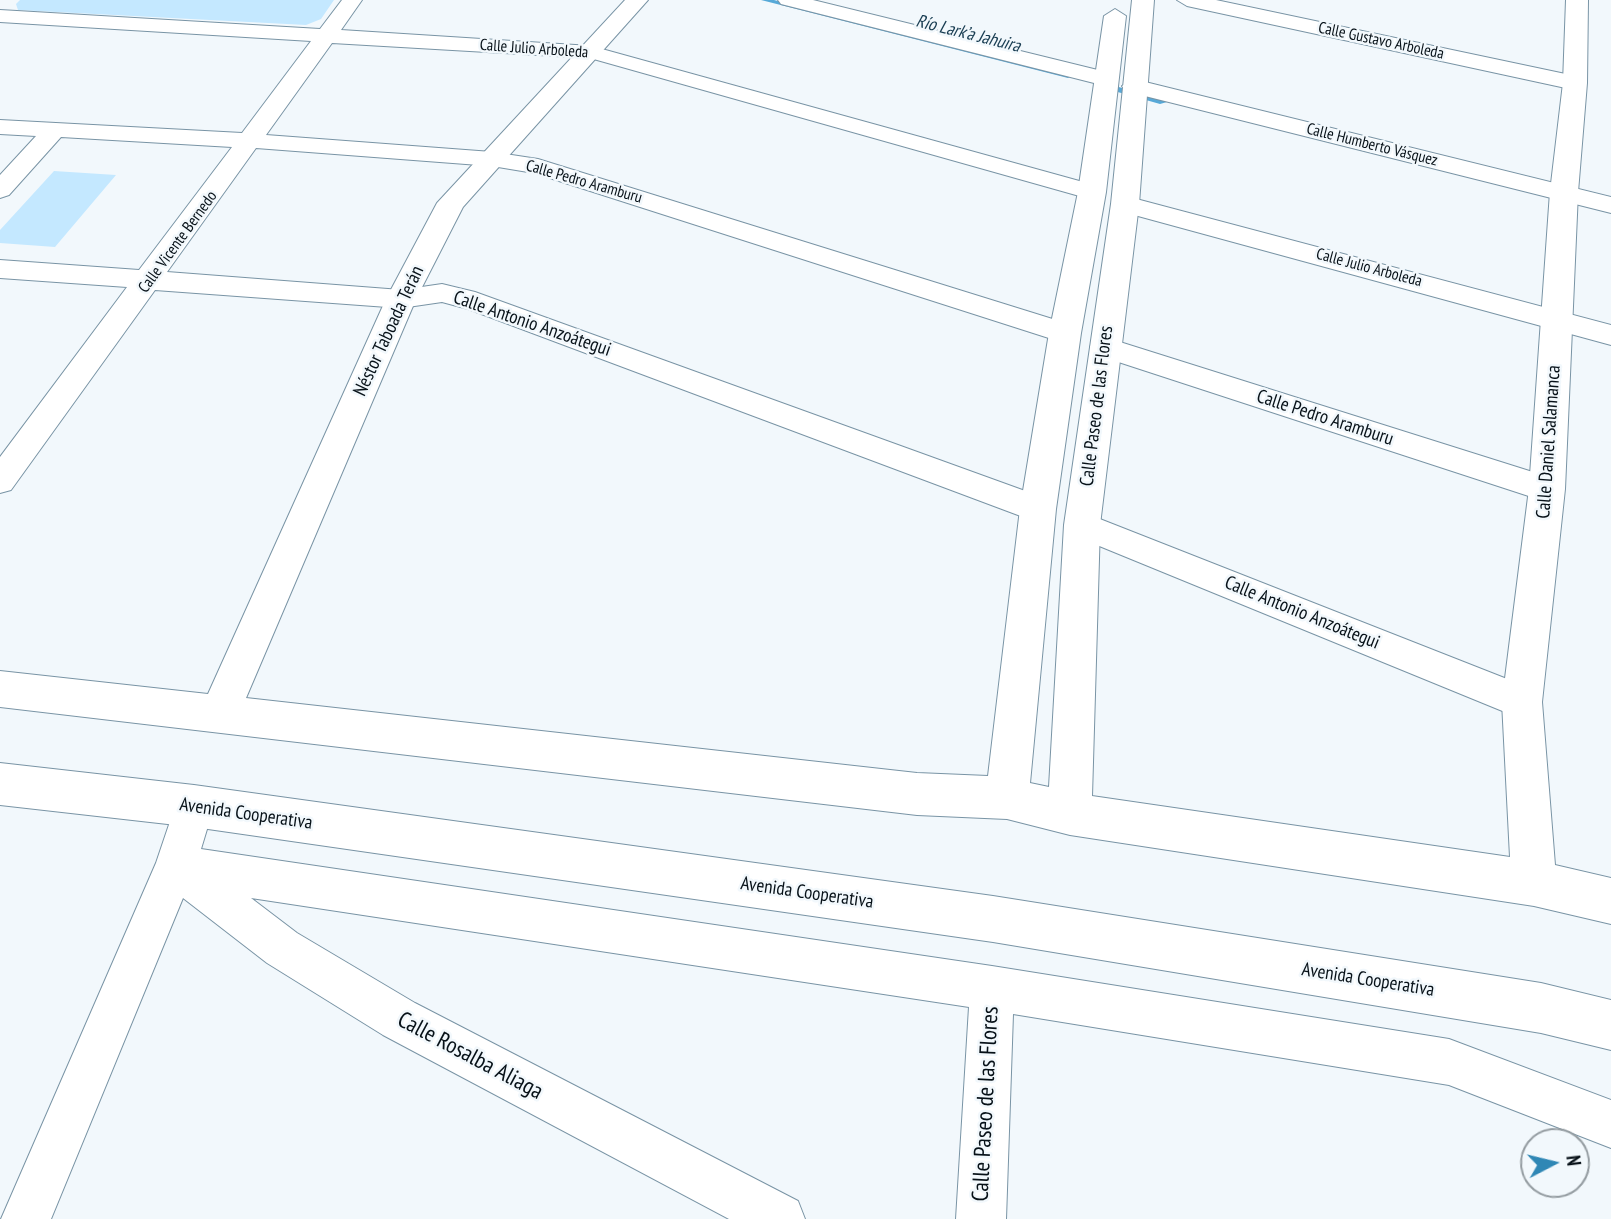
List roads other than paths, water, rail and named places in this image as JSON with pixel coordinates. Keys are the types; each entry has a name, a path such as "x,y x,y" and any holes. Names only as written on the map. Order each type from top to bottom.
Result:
{"street":[{"path":"0,6 7,0"},
{"name":"Calle Vicente Bernedo","path":"0,481 352,0"},
{"name":"Néstor Taboada Terán","path":"220,712 401,299 451,203 637,0"},
{"name":"Calle Humberto Vásquez","path":"788,0 1611,205"},
{"name":"Calle Paseo de las Flores","path":"1070,814 1074,658 1082,524 1125,204 1118,0"},
{"name":"Calle Paseo de las Flores","path":"1007,798 1038,509 1065,333 1092,192 1143,0"},
{"name":"Calle Gustavo Arboleda","path":"1187,0 1575,83"},
{"name":"Calle Daniel Salamanca","path":"1534,883 1522,702 1547,489 1564,192 1575,83 1577,0"},
{"name":"Calle Julio Arboleda","path":"0,16 591,52 1092,192"},
{"name":"Calle Pedro Aramburu","path":"0,127 251,141 492,159 538,166 1065,333"},
{"path":"0,190 55,130"},
{"path":"1092,192 1125,204"},
{"name":"Calle Julio Arboleda","path":"1125,204 1611,335"},
{"name":"Calle Antonio Anzoátegui","path":"0,269 401,299 442,293 475,301 1038,509"},
{"path":"1065,333 1104,347"},
{"name":"Calle Pedro Aramburu","path":"1104,347 1547,489"},
{"path":"1038,509 1082,524"},
{"name":"Calle Antonio Anzoátegui","path":"1082,524 1522,702"},
{"path":"0,689 220,712 917,794 1007,798 1070,814 1534,883 1611,901"},
{"name":"Avenida Cooperativa","path":"0,784 194,806 1006,922 1541,1008 1611,1025"},
{"path":"26,1219 176,866 194,806"},
{"path":"176,866 992,988 1449,1062 1611,1124"},
{"name":"Calle Rosalba Aliaga","path":"176,866 282,948 399,1019 780,1219"},
{"name":"Calle Paseo de las Flores","path":"981,1219 992,988"}],"waterway":[{"name":"Río Lark’a Jahuira","path":"765,0 1068,76"},
{"name":"Río Lark’a Jahuira","path":"1103,85 1163,102"}]}
